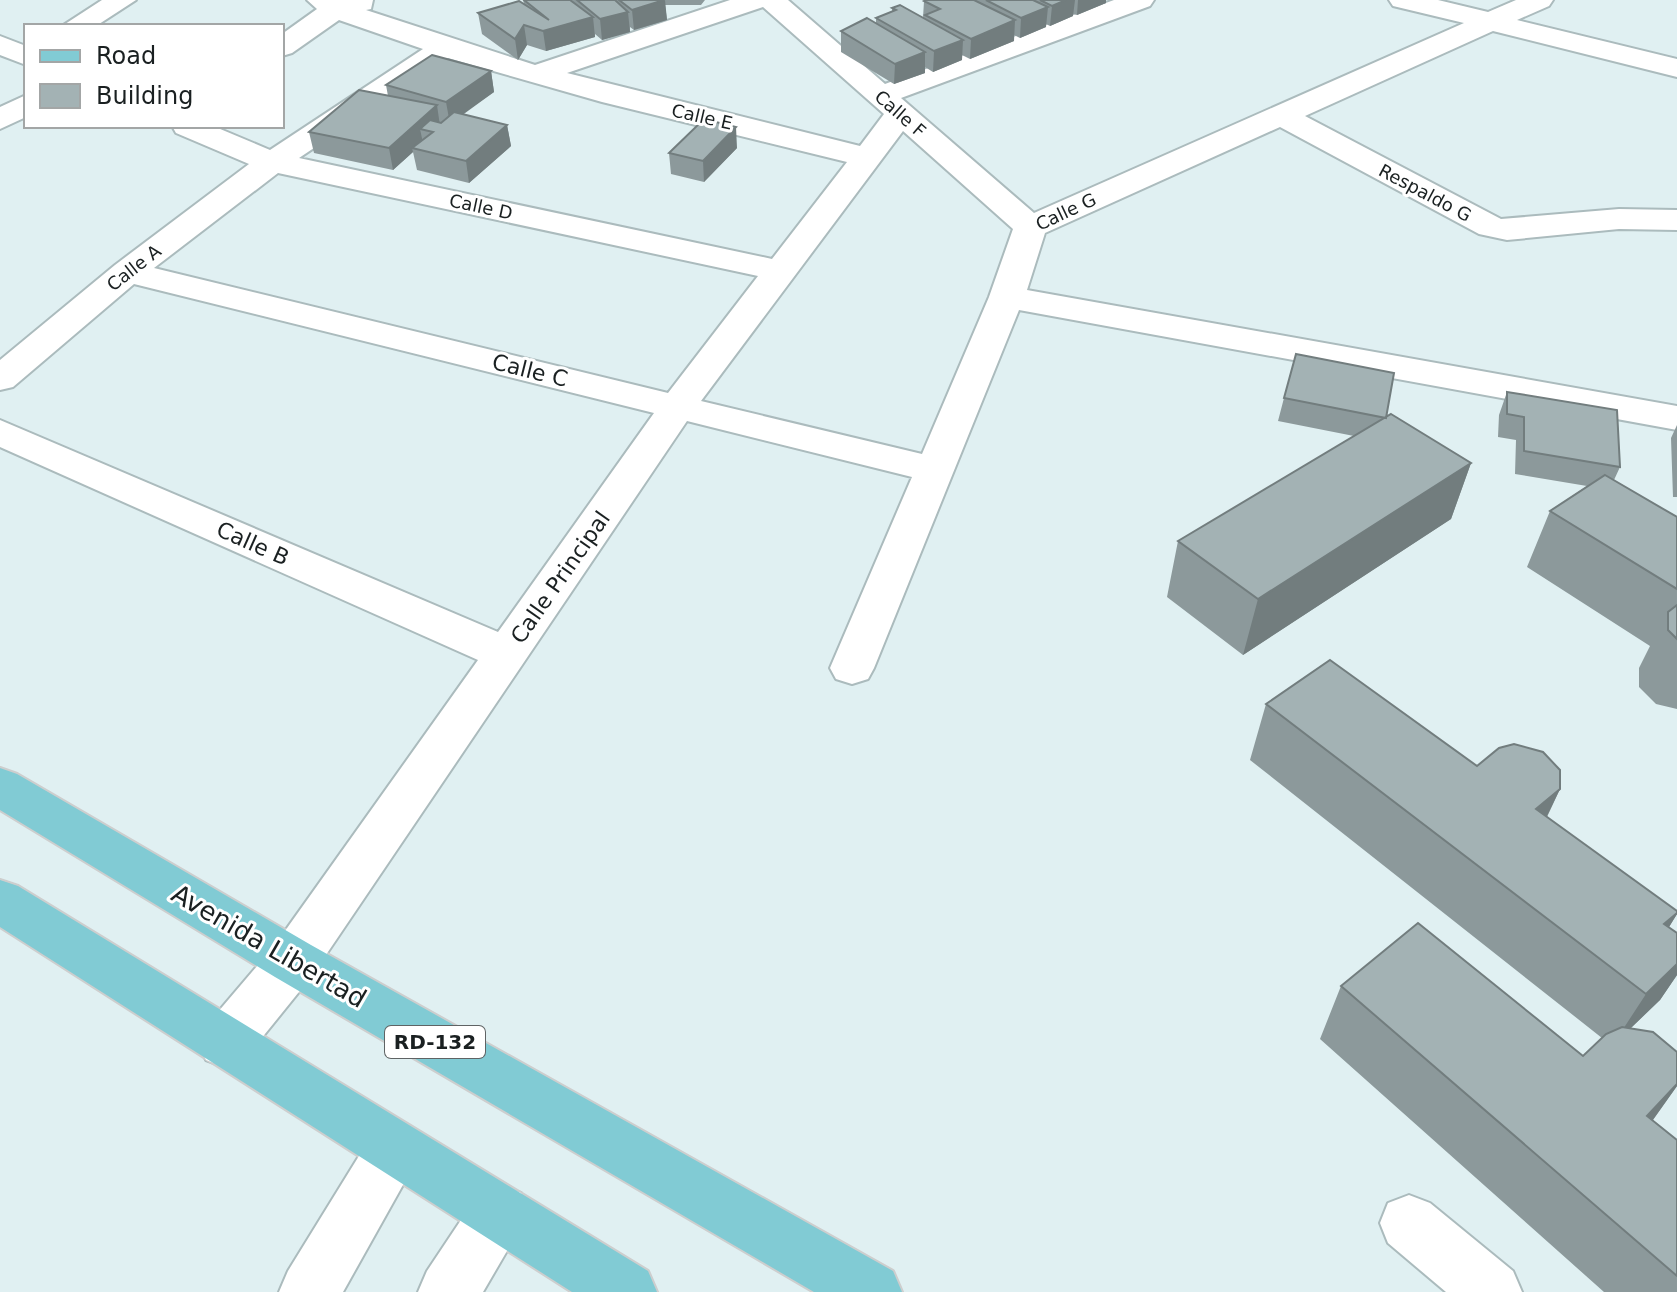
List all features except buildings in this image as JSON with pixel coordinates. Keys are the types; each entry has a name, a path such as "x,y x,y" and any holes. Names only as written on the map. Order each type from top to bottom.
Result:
{"main road":[{"name":"Avenida Libertad","path":"0,787 293,961 872,1292"},
{"path":"0,901 627,1292"}],"street":[{"path":"80,24 122,0"},
{"path":"284,45 328,5 371,0"},
{"path":"536,74 757,0"},
{"name":"Calle F","path":"772,0 1030,227"},
{"path":"889,105 1140,0"},
{"path":"1403,0 1493,21 1601,52 1677,68"},
{"name":"Calle G","path":"852,668 1007,297 1030,227 1539,0"},
{"name":"Calle E","path":"328,5 446,48 536,74 868,157"},
{"name":"Calle A","path":"0,379 127,272 272,162 446,48"},
{"path":"0,120 24,105"},
{"name":"Calle Principal","path":"225,1043 293,961 678,406 868,157 889,105"},
{"name":"Respaldo G","path":"1281,115 1491,227 1507,230 1619,219 1677,220"},
{"name":"Calle D","path":"192,128 272,162 781,271"},
{"name":"Calle C","path":"127,272 933,470"},
{"path":"1007,297 1677,418"},
{"name":"Calle B","path":"0,432 506,654"},
{"path":"309,1292 395,1149"},
{"path":"448,1292 500,1213"},
{"path":"1409,1223 1492,1292"}]}
